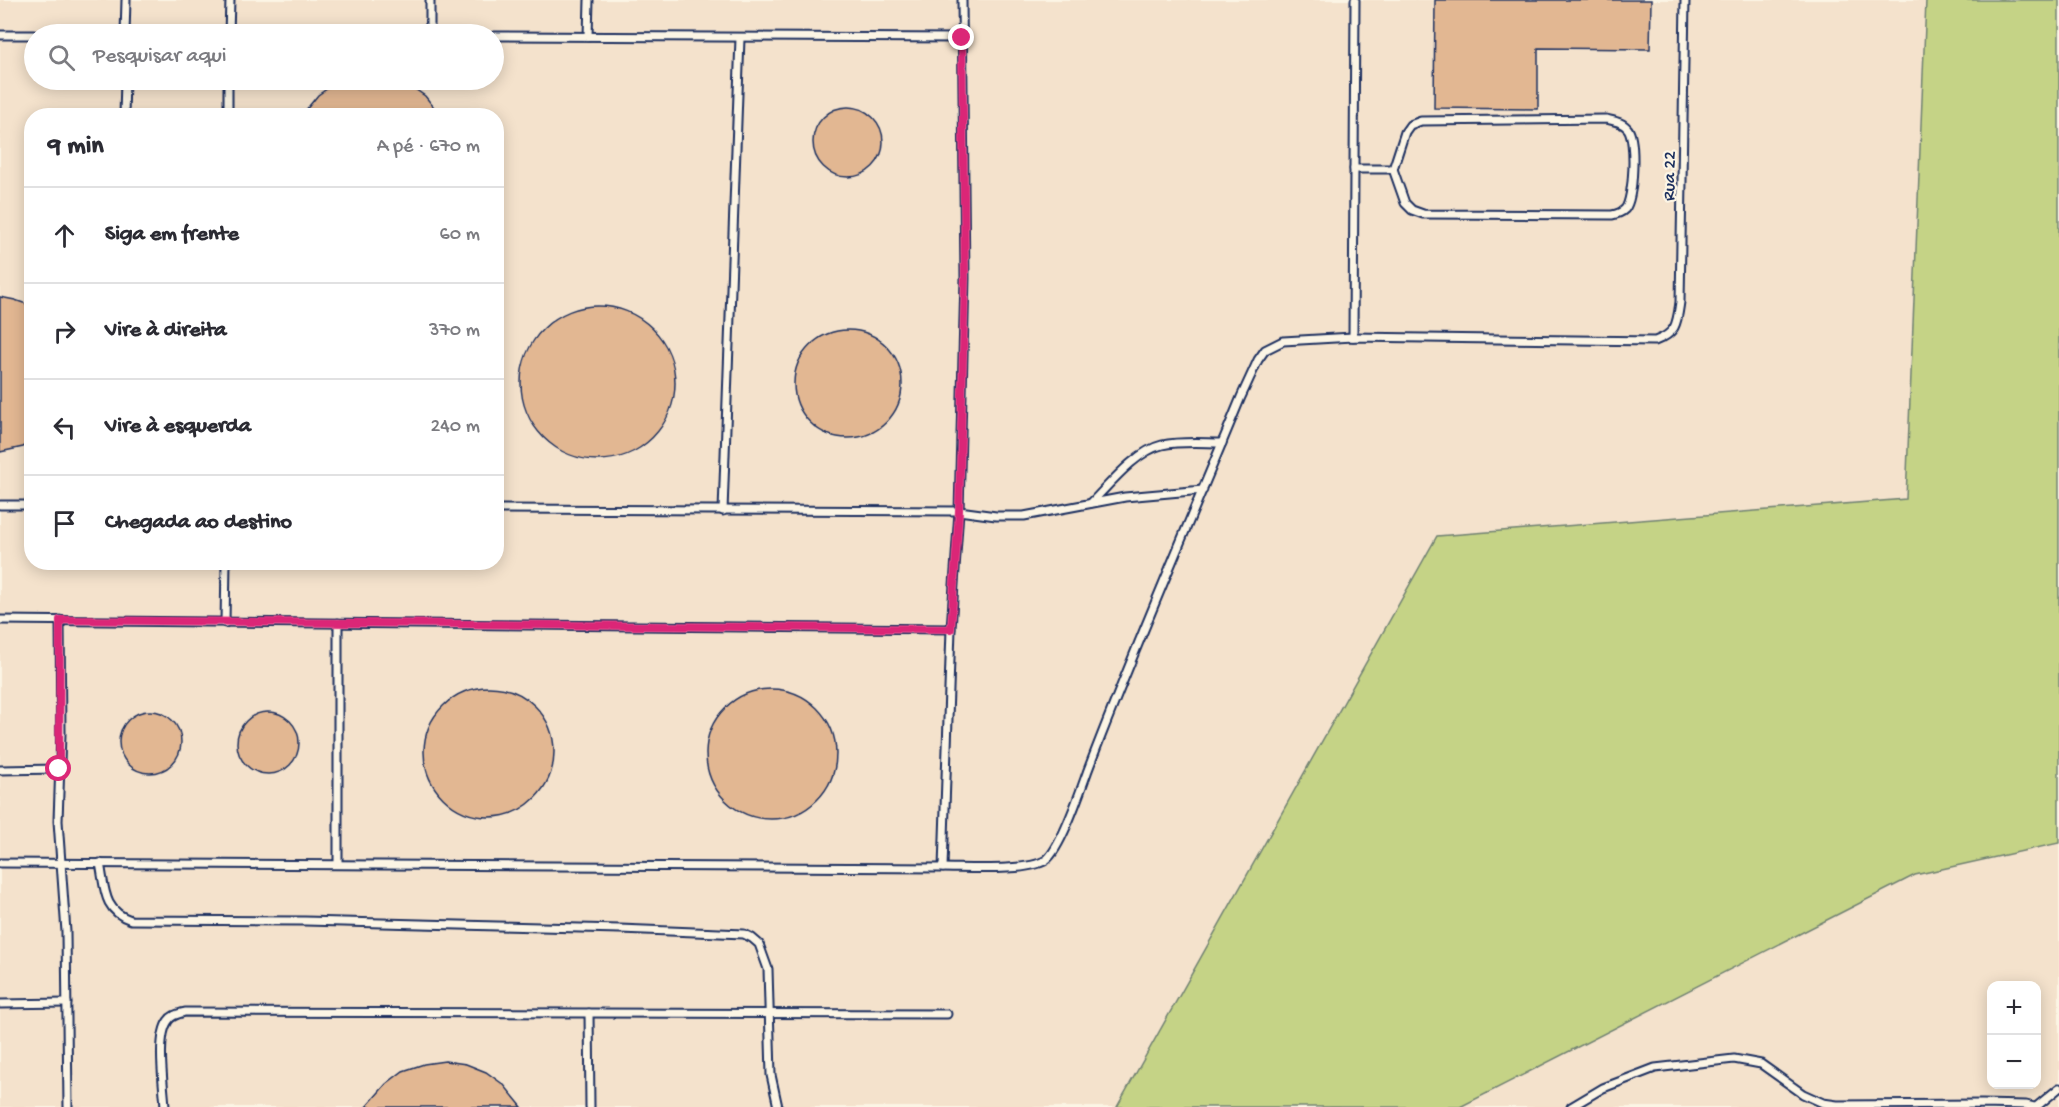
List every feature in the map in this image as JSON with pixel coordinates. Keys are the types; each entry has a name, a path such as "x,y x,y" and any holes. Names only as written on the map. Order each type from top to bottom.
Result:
{"lane":[{"path":"125,24 126,0"},
{"path":"229,24 230,0"},
{"path":"430,0 430,24"},
{"path":"588,36 589,0"},
{"path":"943,868 951,629 959,511 965,278 962,0"},
{"path":"0,863 943,868 1026,866 1044,861 1053,853 1077,799 1110,713 1258,360 1265,351 1283,341 1353,337 1355,0"},
{"name":"Rua 22","path":"1353,337 1655,341 1665,337 1673,330 1678,319 1680,302 1685,0"},
{"path":"0,35 24,35"},
{"path":"504,36 962,38"},
{"path":"723,511 740,38"},
{"path":"124,108 125,90"},
{"path":"228,90 228,108"},
{"path":"1606,119 1625,125 1630,130 1633,141 1633,173 1628,204 1619,213 1612,215 1423,214 1412,210 1406,203 1394,169 1402,136 1407,128 1415,122 1428,120 1606,119"},
{"path":"1354,169 1394,169"},
{"path":"1091,503 1127,467 1156,447 1174,444 1222,443"},
{"path":"504,509 959,511 996,516 1024,516 1125,497 1203,490"},
{"path":"0,505 24,506"},
{"path":"225,623 226,570"},
{"path":"0,620 951,629"},
{"path":"60,620 58,827 66,932 68,1107"},
{"path":"338,623 338,864"},
{"path":"0,770 59,769"},
{"path":"100,864 110,908 115,914 131,920 305,921 744,934 759,944 768,969 771,1075 778,1107"},
{"path":"0,1004 67,1003"},
{"path":"165,1107 164,1030 170,1018 185,1012 947,1014"},
{"path":"590,1013 590,1107"},
{"path":"1571,1107 1603,1088 1655,1068 1734,1059 1761,1064 1803,1095 1823,1103 1837,1105 1982,1104 2035,1107 2059,1088"}],"shaded area":[{"path":"0,0 1926,0 1906,499 1437,536 1117,1107 0,1107"},
{"path":"2059,843 2059,1107 1460,1107 1915,875"}],"green space":[{"path":"1926,0 2059,0 2059,843 1915,875 1460,1107 1117,1107 1437,536 1906,499"}],"building":[{"path":"1435,0 1651,0 1650,49 1538,48 1538,109 1434,108"},
{"path":"325,90 416,90 425,96 435,108 307,108"},
{"path":"848,107 861,110 873,117 880,129 883,142 880,155 873,167 861,174 848,177 835,174 823,167 816,155 813,142 816,129 823,117 835,110"},
{"path":"0,297 24,303 24,446 0,452"},
{"path":"598,306 613,307 628,312 653,328 669,353 674,368 674,398 669,413 653,438 628,454 613,459 598,460 583,459 568,454 543,438 527,413 522,398 521,383 522,368 527,353 543,328 568,312 583,307"},
{"path":"848,330 869,334 886,346 898,363 902,384 898,405 886,422 869,434 848,438 827,434 810,422 798,405 794,384 798,363 810,346 827,334"},
{"path":"489,687 514,692 535,706 549,727 554,752 549,777 535,798 514,812 489,817 464,812 443,798 429,777 424,752 429,727 443,706 464,692"},
{"path":"771,689 796,694 817,708 831,729 836,754 831,779 817,800 796,814 771,819 746,814 725,800 711,779 706,754 711,729 725,708 746,694"},
{"path":"150,711 162,713 172,720 179,730 181,742 179,754 172,764 162,771 150,773 138,771 128,764 121,754 119,742 121,730 128,720 138,713"},
{"path":"268,712 280,714 290,721 297,731 299,743 297,755 290,765 280,772 268,774 256,772 246,765 239,755 237,743 239,731 246,721 256,714"},
{"path":"445,1061 466,1064 486,1072 504,1085 522,1107 366,1107 386,1084 403,1071 424,1064"}],"route":[{"path":"59,769 60,620 951,629 959,511 965,278 962,38"}]}
